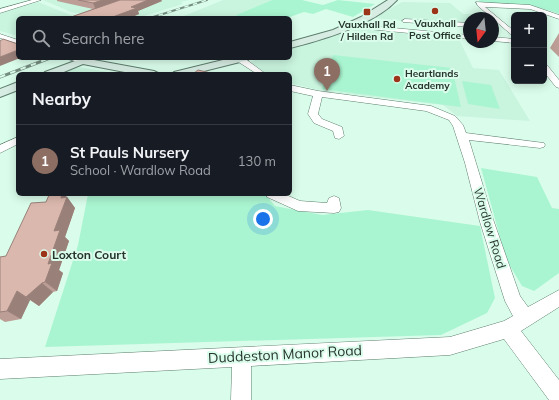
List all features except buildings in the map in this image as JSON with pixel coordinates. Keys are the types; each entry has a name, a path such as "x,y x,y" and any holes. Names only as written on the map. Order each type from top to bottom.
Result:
{"main road":[{"path":"292,44 336,32 350,26 364,19 393,0"},
{"path":"53,72 74,60 136,72"},
{"path":"187,72 238,60"},
{"path":"0,93 16,87"}],"street":[{"path":"0,11 38,0"},
{"path":"473,0 511,32"},
{"path":"480,5 532,6 542,8 558,17"},
{"path":"405,21 463,25"},
{"path":"350,26 463,36"},
{"path":"499,26 505,27"},
{"path":"0,36 15,41"},
{"path":"499,40 511,41"},
{"path":"0,43 15,41"},
{"path":"243,60 259,72"},
{"path":"547,69 559,72"},
{"path":"547,70 559,85"},
{"name":"Wardlow Road","path":"292,88 318,94 428,108 452,118 458,125 513,301 525,318"},
{"path":"318,94 313,114 318,121 339,130"},
{"path":"461,136 527,147 540,145"},
{"path":"0,149 16,141"},
{"path":"276,196 298,206 334,207"},
{"name":"Duddeston Manor Road","path":"0,369 450,346 508,329 559,298"},
{"path":"508,329 559,397"},
{"path":"241,400 242,356"}],"shaded area":[{"path":"43,0 189,0 181,2 183,4 144,16 86,16 84,14 71,12"},
{"path":"223,0 272,0 236,16 184,16"},
{"path":"38,2 73,16 16,16 16,35 0,31 0,13"},
{"path":"402,2 450,3 463,14 463,25 412,22 374,18"},
{"name":"Heartlands Academy","path":"358,29 459,39 473,68 499,70 530,121 457,116 443,105 322,91 292,84 292,72 265,72 250,62 256,60 292,60 292,48"},
{"path":"79,67 108,72 65,72"}],"green space":[{"path":"272,0 302,0 323,5 338,0 375,4 353,17 326,9 313,14 304,12 292,16 236,15"},
{"path":"478,0 559,0 559,14 531,6 483,3"},
{"path":"333,55 452,68 461,107 322,89"},
{"path":"462,81 491,85 500,109 468,104"},
{"path":"481,168 537,177 552,208 559,209 559,273 534,291 522,286 506,259"},
{"path":"88,196 267,196 275,206 322,215 368,210 480,226 495,298 487,313 441,335 45,347 78,245"}],"railway":[{"path":"156,16 207,0"},
{"path":"0,77 45,60"}],"place":[{"name":"Vauxhall Post Office","path":"435,11"},
{"name":"Vauxhall Rd / Hilden Rd","path":"367,12"},
{"name":"Heartlands Academy","path":"397,79"},
{"name":"St Pauls Nursery","path":"327,91"},
{"name":"Loxton Court","path":"44,254"}]}
